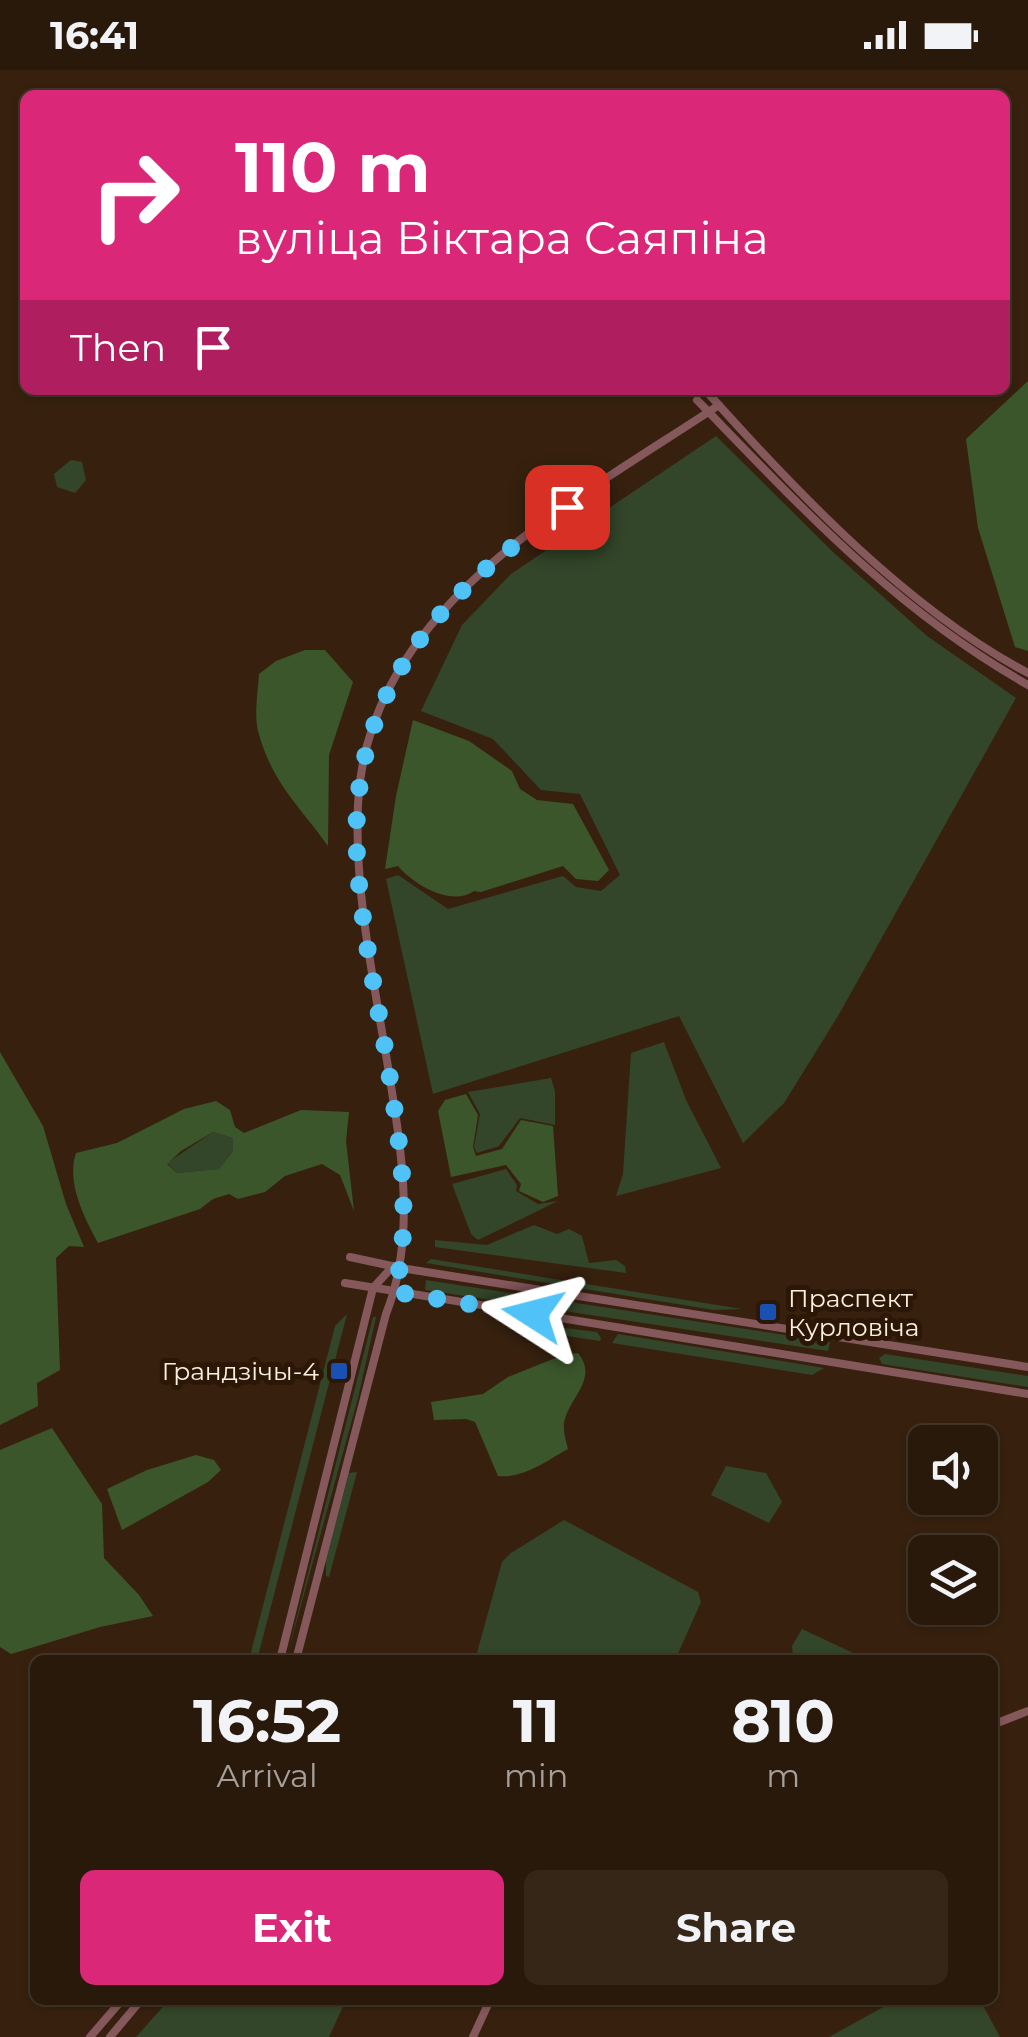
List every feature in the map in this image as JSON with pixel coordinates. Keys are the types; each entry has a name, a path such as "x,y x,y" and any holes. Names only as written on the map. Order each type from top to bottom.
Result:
{"street":[{"path":"710,395 780,470 874,560 939,616 1028,674"},
{"path":"697,400 866,570 938,629 1028,685"},
{"path":"297,1655 395,1292 400,1146 358,852 358,801 366,754 380,711 424,632 458,592 539,526 719,404"},
{"path":"984,660 984,652 996,656"},
{"path":"350,1257 1028,1367"},
{"path":"281,1655 374,1288 382,1275 397,1267"},
{"path":"345,1283 1028,1394"},
{"path":"859,1366 864,1341"},
{"path":"998,1722 1028,1710"},
{"path":"90,2037 118,2005"},
{"path":"110,2037 137,2005"},
{"path":"473,2037 488,2005"}],"green space":[{"path":"1028,381 1028,651 1015,647 978,528 966,439"},
{"path":"716,436 833,552 927,636 1016,698 838,1016 784,1103 743,1143 679,1016 433,1094 386,879 398,875 448,909 563,876 576,887 601,891 620,875 580,794 541,790 493,739 421,711 462,625 511,574"},
{"path":"71,460 82,462 86,480 75,493 57,487 54,474"},
{"path":"305,650 325,650 353,682 329,755 328,846 278,779 257,724 259,674 276,661"},
{"path":"413,720 469,741 512,771 520,789 537,800 573,804 609,870 598,881 576,879 563,866 455,897 434,892 398,866 385,869"},
{"path":"664,1042 686,1100 721,1168 616,1196 623,1174 631,1053"},
{"path":"0,1052 43,1126 66,1204 84,1247 69,1246 56,1258 60,1370 37,1383 38,1406 0,1425"},
{"path":"551,1078 555,1125 520,1118 499,1146 477,1153 474,1147 480,1114 468,1092"},
{"path":"466,1094 478,1115 473,1147 476,1156 502,1149 521,1120 553,1126 558,1196 543,1202 519,1191 521,1184 506,1165 451,1177 438,1111 445,1100"},
{"path":"216,1101 230,1110 235,1127 244,1133 301,1110 349,1112 346,1141 354,1211 340,1175 322,1164 285,1176 265,1192 238,1199 229,1194 200,1209 98,1243 75,1187 76,1153 117,1143 184,1109","holes":["213,1132 233,1138 233,1151 219,1169 177,1173 167,1164"]},
{"path":"213,1132 233,1138 233,1151 219,1169 177,1173 167,1163"},
{"path":"506,1169 517,1185 516,1191 538,1204 558,1201 478,1240 471,1234 452,1184"},
{"path":"534,1225 557,1234 569,1229 582,1236 589,1263 616,1260 625,1266 626,1273 435,1247 435,1240 487,1245"},
{"path":"431,1259 742,1309 714,1310 426,1263"},
{"path":"426,1280 830,1342 828,1351 425,1290"},
{"path":"347,1314 258,1655 250,1655 335,1326"},
{"path":"373,1317 376,1317 358,1398 287,1655"},
{"path":"508,1321 597,1332 601,1338 600,1341 515,1328"},
{"path":"618,1334 824,1368 812,1375 612,1343"},
{"path":"578,1353 585,1371 564,1423 568,1449 534,1468 498,1476 475,1422 434,1420 431,1402 483,1394 508,1377"},
{"path":"885,1354 1028,1376 1028,1387 882,1364 879,1358"},
{"path":"52,1428 102,1504 104,1558 153,1616 100,1627 11,1654 0,1647 0,1450"},
{"path":"196,1455 214,1460 221,1470 208,1482 122,1530 107,1489 147,1470"},
{"path":"726,1466 766,1473 782,1502 769,1523 711,1495"},
{"path":"357,1472 329,1577 326,1560 349,1473"},
{"path":"564,1520 698,1592 701,1602 677,1655 476,1655 502,1562"},
{"path":"802,1629 857,1655 793,1655 792,1646"},
{"path":"165,2005 344,2005 329,2037 136,2037"},
{"path":"887,2005 983,2005 1000,2037 829,2037"}],"place":[{"name":"Праспект Курловіча","path":"768,1312"},
{"name":"Грандзічы-4","path":"339,1371"}],"route":[{"path":"533,1314 395,1292 402,1248 400,1146 363,905 358,801 366,754 380,711 424,632 458,592 495,558 567,507"}]}
